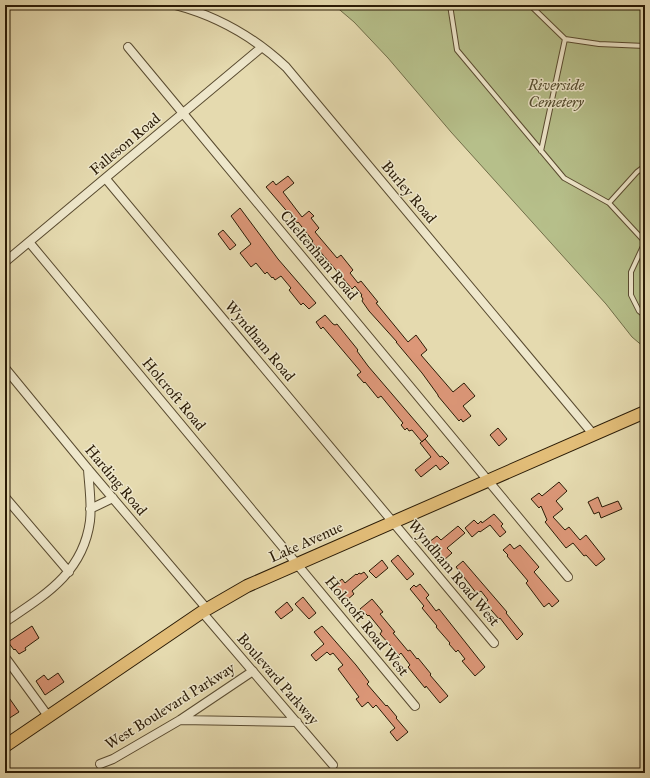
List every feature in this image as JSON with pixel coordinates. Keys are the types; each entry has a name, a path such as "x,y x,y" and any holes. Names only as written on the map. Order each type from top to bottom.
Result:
{"main road":[{"name":"Lake Avenue","path":"5,746 205,611 247,586 645,412"}],"street":[{"name":"Burley Road","path":"175,5 219,20 241,32 262,46 297,78 593,434"},
{"name":"Falleson Road","path":"5,262 106,179 262,46"},
{"name":"Cheltenham Road","path":"128,47 568,577"},
{"name":"Wyndham Road","path":"106,179 392,522"},
{"name":"Holcroft Road","path":"28,242 297,564"},
{"name":"Harding Road","path":"5,368 205,611"},
{"path":"5,622 45,595 58,584 69,572 80,553 85,542 90,521 88,469"},
{"path":"5,497 69,572"},
{"path":"90,508 113,498"},
{"name":"Wyndham Road West","path":"392,522 494,643"},
{"name":"Holcroft Road West","path":"297,564 414,706"},
{"name":"Boulevard Parkway","path":"205,611 253,671 333,765"},
{"path":"5,657 48,716"},
{"name":"West Boulevard Parkway","path":"100,764 113,759 180,720 253,671"},
{"path":"180,720 297,722"}],"lane":[{"path":"450,5 457,50 564,178 609,203 645,242 631,272 631,295 639,311 645,316"},
{"path":"530,5 565,39 599,44 645,46"},
{"path":"541,151 565,39"},
{"path":"609,203 637,172 645,166"}],"green space":[{"name":"Riverside Cemetery","path":"334,5 645,5 645,348 632,337 606,304 451,132 388,58 354,22"}],"building":[{"path":"288,176 294,183 283,192 302,217 309,211 314,216 311,218 319,228 315,232 337,258 341,255 353,270 350,273 358,283 361,281 378,302 376,303 408,342 416,335 427,350 421,355 453,392 464,383 475,396 463,406 471,416 463,422 461,419 459,421 397,342 369,311 362,301 362,295 355,286 352,289 312,242 313,241 298,222 297,223 266,187 273,181 276,185"},
{"path":"240,208 278,259 316,303 309,309 303,303 301,305 289,290 291,288 281,276 275,280 267,272 265,274 256,263 251,267 240,253 251,244 231,216"},
{"path":"223,230 236,245 230,250 218,234"},
{"path":"325,315 333,324 337,324 358,350 357,351 368,366 428,436 422,442 412,430 409,431 407,428 405,430 401,425 403,423 381,396 378,398 365,382 364,383 357,375 361,372 323,327 321,329 316,322"},
{"path":"498,428 507,439 499,446 490,435"},
{"path":"425,439 440,457 442,456 449,463 440,470 436,465 421,477 415,470 431,457 420,443"},
{"path":"559,482 567,491 556,501 563,509 553,517 565,530 569,527 580,540 586,535 605,559 596,566 586,555 584,556 573,543 566,548 545,522 547,520 541,506 539,508 531,499 539,493 542,496"},
{"path":"598,497 602,507 618,501 622,509 601,518 599,512 594,514 588,502"},
{"path":"494,514 503,524 501,526 506,532 500,537 490,525 472,537 465,528 474,520 478,524 481,521 482,523"},
{"path":"458,526 465,533 447,548 452,553 444,560 429,542 437,536 441,540"},
{"path":"510,544 514,549 520,545 539,567 534,572 559,601 552,607 549,603 544,607 526,583 528,581 503,550"},
{"path":"398,555 414,574 407,580 391,561"},
{"path":"382,560 388,568 376,578 369,571"},
{"path":"463,561 507,612 506,613 523,634 517,640 500,618 499,619 485,603 488,600 481,591 477,594 456,567"},
{"path":"364,572 368,577 352,591 354,594 347,600 335,585 342,579 345,583 356,574 361,574"},
{"path":"420,584 429,595 426,598 436,611 439,609 485,667 475,676 462,661 465,659 458,650 456,652 449,644 450,643 422,608 424,606 410,589 414,585 416,587"},
{"path":"303,597 316,613 309,619 295,604"},
{"path":"372,599 383,612 380,614 395,632 393,633 408,651 410,650 417,659 418,658 448,696 440,703 426,686 425,688 408,667 410,665 401,653 399,655 380,634 382,631 369,615 364,614 360,609"},
{"path":"287,602 293,610 281,619 275,612"},
{"path":"32,626 39,638 25,648 26,650 19,654 8,642"},
{"path":"322,626 356,665 369,682 367,684 386,706 387,705 408,732 397,741 390,732 395,728 376,705 373,708 368,702 362,707 356,699 359,697 338,669 343,665 333,653 330,655 327,652 316,661 311,655 324,644 314,632"},
{"path":"58,673 64,682 45,695 36,681 44,675 48,680"},
{"path":"5,692 19,712 8,719 5,714"}]}
